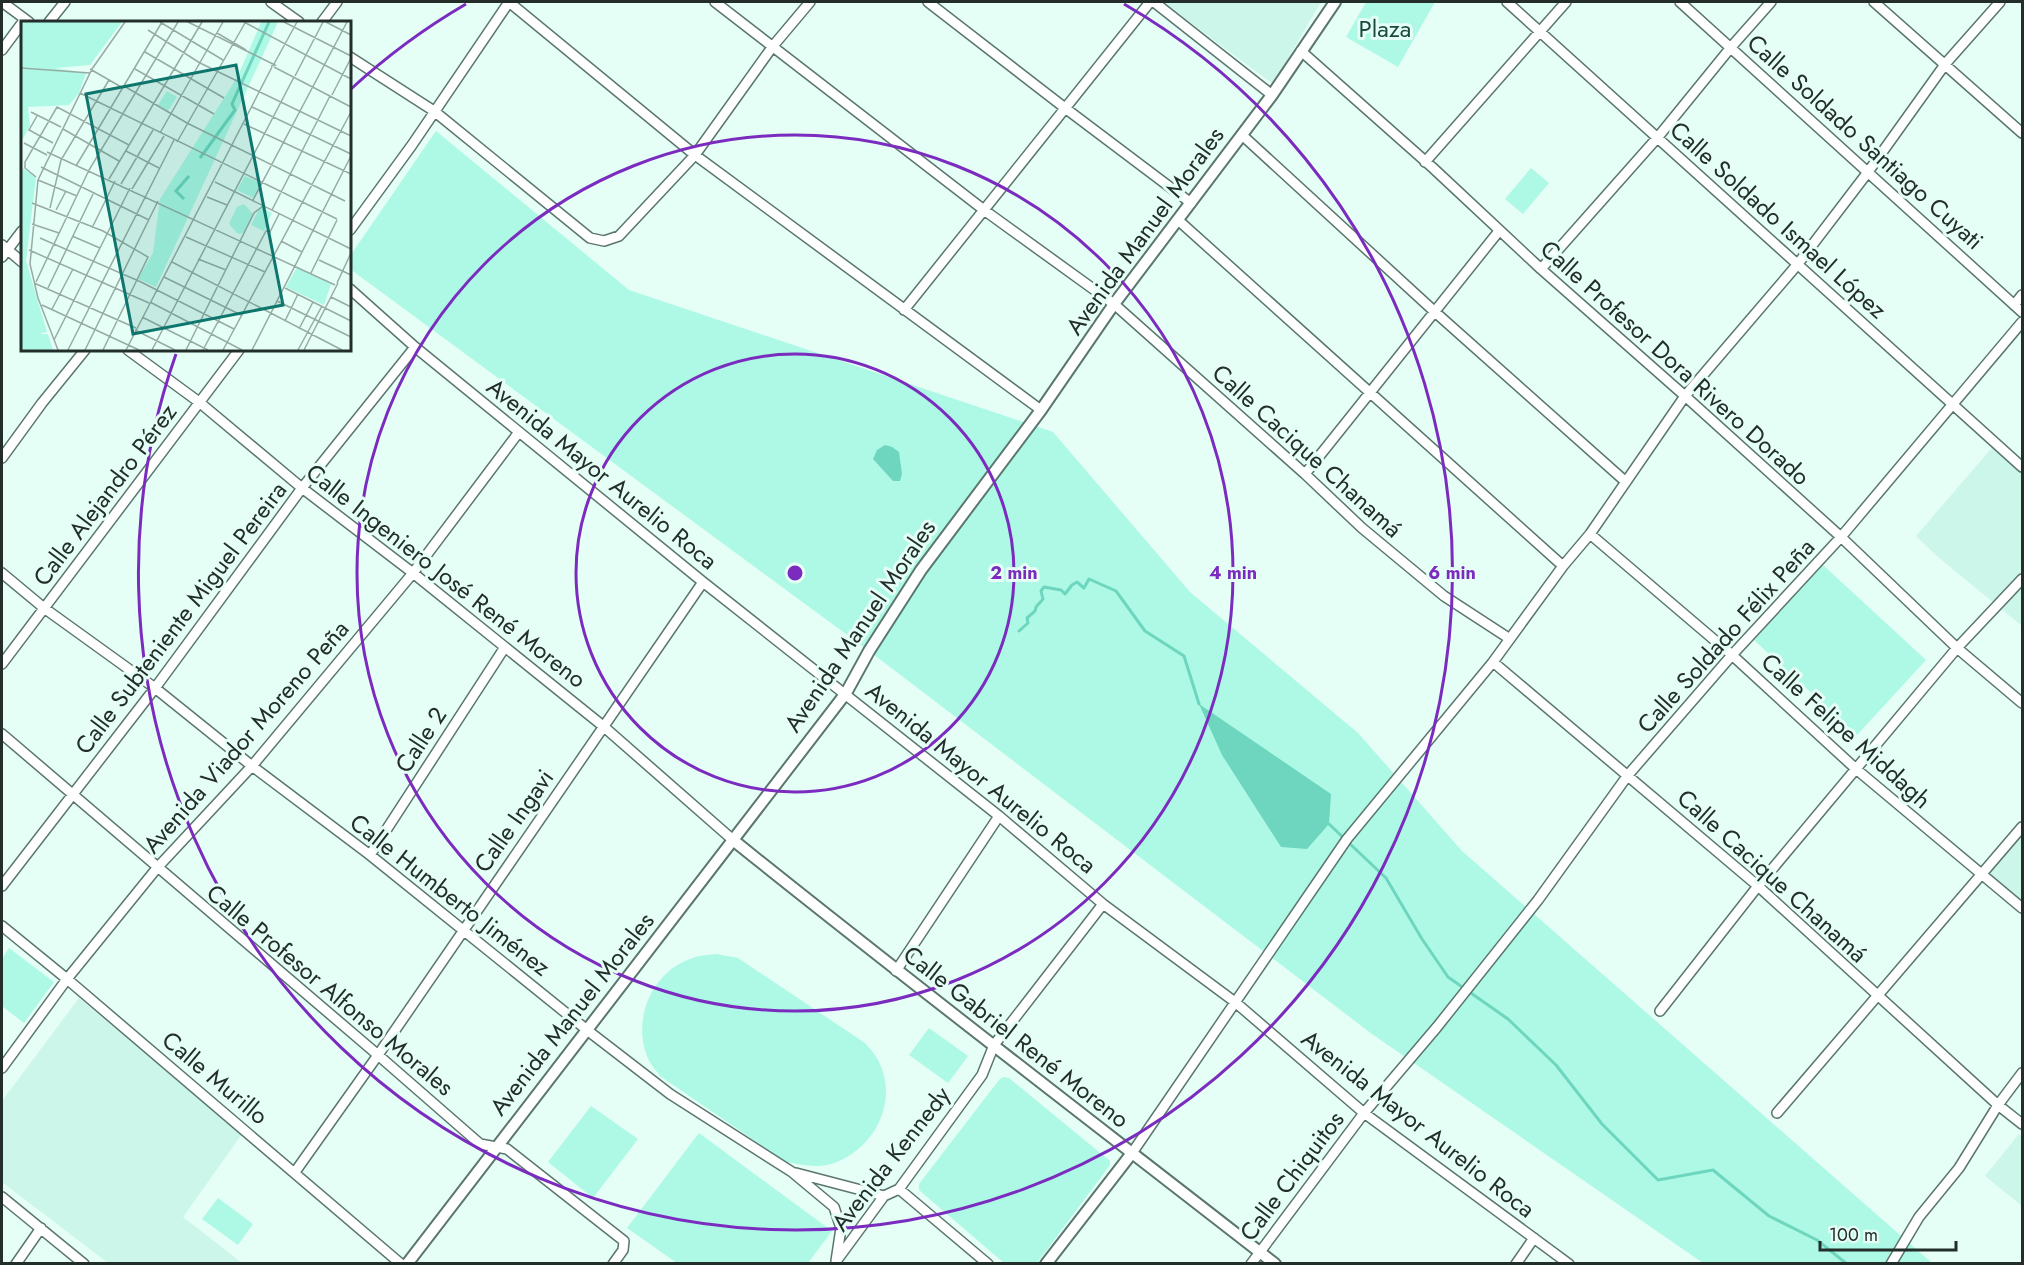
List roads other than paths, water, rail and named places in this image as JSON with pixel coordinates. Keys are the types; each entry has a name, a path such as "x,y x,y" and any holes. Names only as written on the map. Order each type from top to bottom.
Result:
{"street":[{"path":"2,2 27,21"},
{"path":"50,21 65,2"},
{"path":"271,2 297,21"},
{"path":"323,21 337,2"},
{"path":"351,230 412,146 509,2 695,155 1041,410"},
{"name":"Calle Cacique Chanamá","path":"715,2 984,210 1114,304 1305,474 1362,528 1444,596 1510,639"},
{"path":"351,58 434,111 590,238 604,242 619,236 695,155 773,46 810,2"},
{"path":"928,2 1191,203"},
{"path":"904,310 1152,2 1272,95"},
{"name":"Avenida Manuel Morales","path":"407,1263 846,693 869,651 921,570 1041,410 1114,304 1272,95 1335,2"},
{"name":"Calle Soldado Ismael López","path":"1507,2 2022,467"},
{"path":"1425,162 1566,2"},
{"name":"Calle Soldado Santiago Cuyati","path":"1680,2 1732,46 2022,312"},
{"path":"1541,269 1659,137 1732,46 1772,2"},
{"path":"1874,2 1946,63 2022,133"},
{"path":"1046,1263 1132,1153 1347,839 1493,662 1563,566 1590,534 1685,396 1797,265 1868,172 1946,63 2000,2"},
{"path":"2,51 21,28"},
{"name":"Calle Profesor Dora Rivero Dorado","path":"1301,51 1840,537 1957,648 2022,703"},
{"path":"1242,135 1435,312 1626,482"},
{"path":"1178,220 1563,566"},
{"path":"1305,474 1499,231"},
{"path":"21,232 4,251 21,261"},
{"name":"Avenida Mayor Aurelio Roca","path":"351,290 416,347 703,582 999,816 1103,904 1234,1002 1364,1113 1569,1263"},
{"path":"2014,304 2022,295"},
{"name":"Calle Soldado Félix Peña","path":"1461,997 1538,900 1628,775 1732,655 1840,537 2022,322"},
{"name":"Calle Subteniente Miguel Pereira","path":"2,886 155,688 302,488 416,347"},
{"path":"2,458 42,403 85,351"},
{"name":"Calle Ingeniero José René Moreno","path":"129,351 199,402 302,488 505,646 603,726 733,840"},
{"name":"Calle Alejandro Pérez","path":"2,664 238,351"},
{"name":"Avenida Viador Moreno Peña","path":"2,1068 67,979 157,868 252,766 413,573 519,432"},
{"name":"Calle Felipe Middagh","path":"1590,534 1732,655 1856,769 2022,908"},
{"name":"Calle Humberto Jiménez","path":"2,573 44,608 155,688 252,766 370,855 670,1094 792,1172 834,1207 841,1228 835,1262"},
{"path":"1660,1011 1758,886 1957,648 2022,579"},
{"name":"Calle Ingavi","path":"296,1172 703,582"},
{"name":"Calle 2","path":"370,855 505,646"},
{"name":"Calle Cacique Chanamá","path":"1493,662 1758,886 1998,1105 2022,1124"},
{"name":"Calle Profesor Alfonso Morales","path":"2,734 480,1144 507,1149 624,1241 623,1250 613,1263"},
{"path":"896,971 999,816"},
{"path":"1777,1113 2022,827"},
{"name":"Calle Gabriel René Moreno","path":"733,840 896,971 1275,1263"},
{"name":"Avenida Kennedy","path":"835,1262 884,1196 899,1189 982,1075 994,1045 1103,904"},
{"name":"Calle Murillo","path":"2,926 401,1263"},
{"name":"Calle Chiquitos","path":"1251,1263 1364,1113 1461,997"},
{"path":"1890,1263 1919,1218 1959,1168 1998,1105 2022,1073"},
{"path":"792,1172 884,1196"},
{"path":"899,1189 988,1263"},
{"path":"2,1197 84,1263"},
{"path":"16,1263 41,1228"},
{"path":"1516,1263 1534,1238"}],"waterway":[{"path":"1019,631 1028,623 1027,618 1043,599 1041,591 1044,587 1061,590 1065,594 1077,582 1084,588 1089,579 1116,591 1145,631 1184,656 1199,704"},
{"path":"1329,824 1386,878 1422,939 1448,977 1508,1019 1556,1065 1602,1124 1658,1180 1713,1170 1769,1216 1817,1240 1847,1264"}],"park label":[{"name":"Plaza","path":"1385,29"}]}
